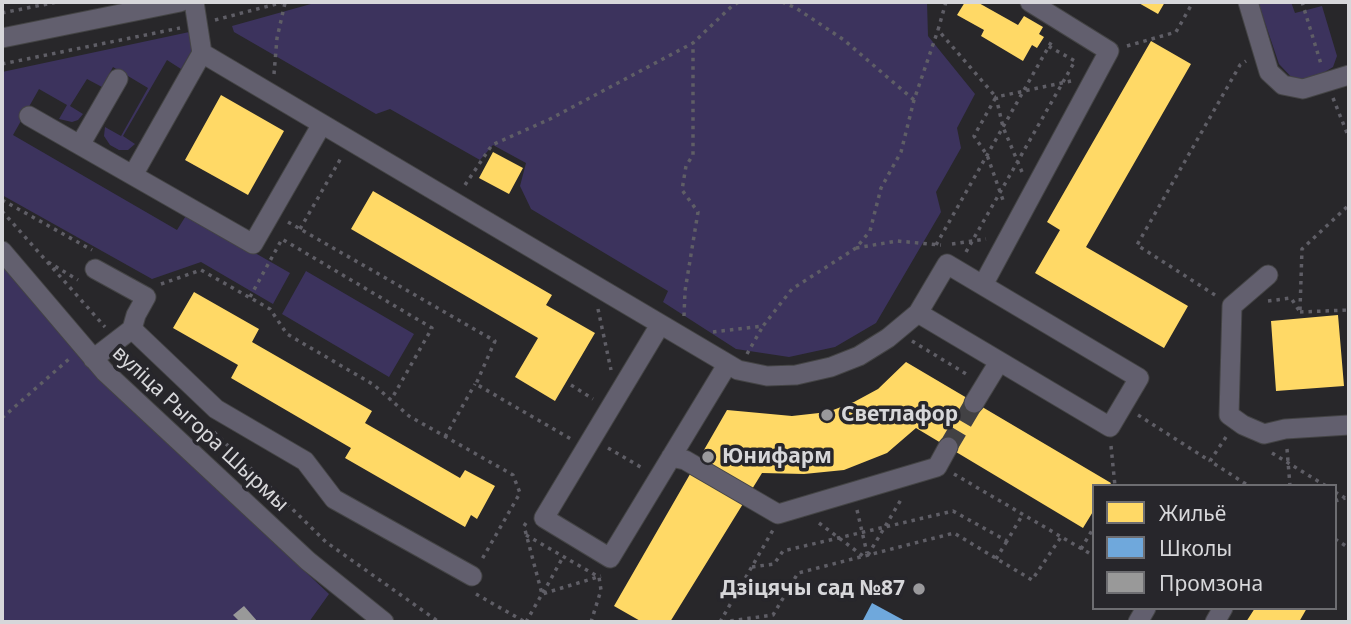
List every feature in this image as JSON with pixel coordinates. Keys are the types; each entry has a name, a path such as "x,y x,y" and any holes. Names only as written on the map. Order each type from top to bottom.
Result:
{"street":[{"path":"2,38 180,2"},
{"path":"133,175 202,53 194,2"},
{"path":"983,285 1109,51 1030,2"},
{"path":"1248,2 1269,72 1283,85 1303,89 1349,75"},
{"path":"202,53 738,370 766,376 796,375 831,367 859,356 888,338 918,313 952,267 1139,378 1110,427 918,313"},
{"path":"80,145 118,79"},
{"path":"29,116 253,244 322,124"},
{"name":"вуліца Рыгора Шырмы","path":"2,251 84,356 307,561 384,622"},
{"path":"84,356 132,329 146,297 99,262"},
{"path":"1268,275 1231,306 1229,415 1243,425 1264,434 1285,429 1349,425"},
{"path":"660,325 544,518 610,558 727,365"},
{"path":"132,329 216,409 305,461 334,499 472,576"},
{"path":"974,403 999,362"},
{"path":"671,457 685,460 778,514 937,467 948,447"}],"path":[{"path":"2,13 57,2"},
{"path":"2,64 197,24 285,2 277,38 274,76"},
{"path":"456,202 492,145 550,119 693,43 739,2"},
{"path":"782,2 796,8 844,40 914,100"},
{"path":"693,43 693,155 686,166 682,190 698,212 685,290 684,339 703,333 764,326 792,289 856,248 870,231 881,188 901,152 914,100 946,2"},
{"path":"1109,51 1176,32 1194,2"},
{"path":"936,246 1062,22"},
{"path":"939,30 996,97 1003,128 1018,160 1030,198"},
{"path":"936,246 952,267 972,242 1075,61 1048,46"},
{"path":"1263,52 1240,65 1137,245 1231,306 1292,298 1300,312"},
{"path":"856,248 897,241 936,246 972,242 1011,232 1002,190 987,155 974,136 996,97 1097,74"},
{"path":"300,229 342,156"},
{"path":"2,200 99,262"},
{"path":"1300,312 1302,249 1349,205"},
{"path":"271,212 495,341 475,384 445,437"},
{"path":"250,297 282,239 432,328 391,400"},
{"path":"146,297 156,286 201,270 270,309 286,334 374,385 409,416 513,475 520,493 472,576 477,595 525,622 564,557"},
{"path":"598,306 613,377"},
{"path":"1300,312 1349,310"},
{"path":"905,347 912,341 985,385"},
{"path":"2,418 84,356"},
{"path":"475,384 658,478"},
{"path":"571,385 598,403"},
{"path":"1134,412 1247,484"},
{"path":"1210,460 1232,428 1243,425"},
{"path":"1110,427 1115,484"},
{"path":"1285,429 1290,484"},
{"path":"1266,449 1322,484"},
{"path":"945,478 954,474 1092,555"},
{"path":"866,556 906,491 894,494"},
{"path":"856,505 866,556"},
{"path":"752,567 774,564 783,551 953,511 1007,541"},
{"path":"996,559 1023,514"},
{"path":"811,518 866,556"},
{"path":"721,622 775,528"},
{"path":"1082,549 1092,531"},
{"path":"721,622 773,615 798,573 954,533 1032,580 1061,537"},
{"path":"526,535 599,577"},
{"path":"542,594 609,574"},
{"path":"591,622 601,590 599,577"}],"shaded area":[{"path":"318,2 927,2 928,36 975,94 957,128 961,148 936,192 941,212 876,323 835,347 789,357 736,349 663,302 668,291 531,209 520,186 526,163 493,145 480,160 390,109 376,114 234,32 232,26"},
{"path":"1258,2 1291,2 1295,13 1322,6 1337,56 1333,67 1318,76 1295,81 1279,64"},
{"path":"194,31 192,50 181,69 167,60 123,136 135,144 128,150 119,150 110,145 104,136 105,127 121,136 148,88 113,67 102,87 87,79 70,106 83,114 78,120 72,122 59,119 67,105 39,89 13,135 177,230 187,214 290,273 273,304 201,262 152,279 2,195 2,72"},
{"path":"2,266 104,382 329,594 309,622 2,622"},
{"path":"306,271 414,334 389,377 282,314"}],"building: Жильё":[{"path":"965,2 977,2 1018,25 1024,16 1043,27 1039,34 1044,37 1037,48 1032,45 1023,61 981,36 984,30 957,15"},
{"path":"1137,2 1165,2 1158,14"},
{"path":"1151,41 1191,64 1086,247 1188,306 1164,348 1035,273 1060,230 1047,222"},
{"path":"221,95 284,131 248,195 185,160"},
{"path":"493,152 523,168 509,194 479,178"},
{"path":"373,191 552,295 546,305 595,333 555,401 515,377 538,338 351,229"},
{"path":"194,292 259,329 252,342 372,411 365,423 460,478 465,470 495,486 477,519 471,515 465,527 345,458 351,448 231,378 238,365 173,328"},
{"path":"1338,315 1344,386 1276,391 1271,321"},
{"path":"906,362 1111,483 1092,484 1092,513 1083,528 916,428 887,453 844,470 804,474 762,473 670,622 642,622 614,606 727,410 792,416 828,412 878,389"},
{"path":"1254,610 1306,610 1299,622 1246,622"}],"building: Школы":[{"path":"872,603 907,622 862,622"}],"building: Промзона":[{"path":"244,606 258,622 240,622 233,615"}],"tunnel":[{"path":"948,447 974,403"}],"place":[{"name":"Светлафор","path":"827,415"},
{"name":"Юнифарм","path":"708,457"},
{"name":"Дзіцячы сад №87","path":"919,589"}]}
